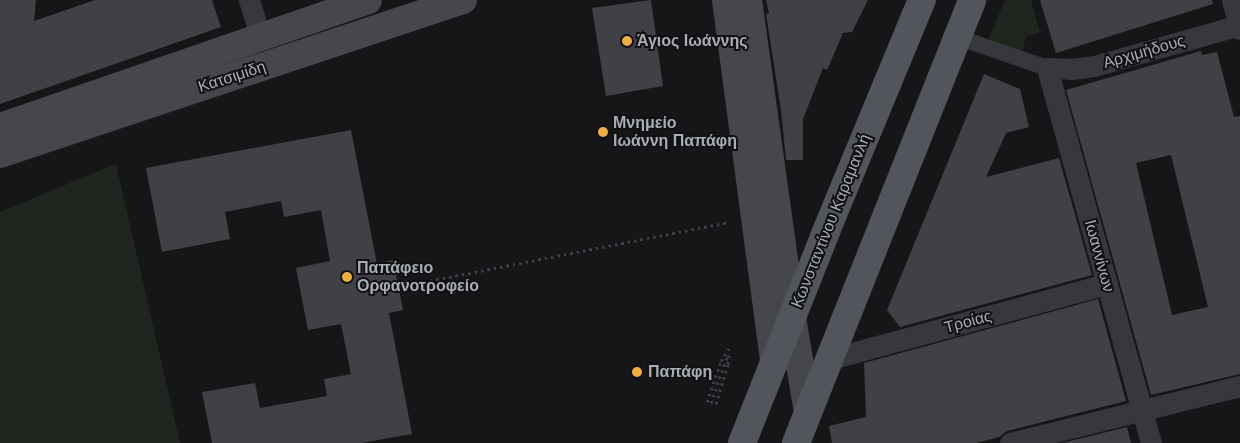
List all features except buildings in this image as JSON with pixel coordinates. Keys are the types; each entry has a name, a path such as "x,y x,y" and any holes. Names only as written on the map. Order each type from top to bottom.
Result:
{"main road":[{"name":"Κατσιμίδη","path":"0,127 368,0"},
{"name":"Κατσιμίδη","path":"0,154 463,0"},
{"path":"726,0 774,362"},
{"path":"748,0 792,317 808,413"},
{"name":"Κωνσταντίνου Καραμανλή","path":"742,443 922,0"},
{"path":"796,443 972,0"}],"street":[{"path":"249,0 260,37"},
{"path":"1232,0 1240,26"},
{"name":"Αρχιμήδους","path":"1047,68 1071,69 1094,66 1240,26"},
{"path":"957,37 1047,68"},
{"name":"Ιωαννίνων","path":"1047,68 1151,443"},
{"name":"Τροίας","path":"830,359 1107,284"},
{"path":"1010,443 1240,386"}],"path":[{"path":"398,287 731,222"},
{"path":"729,348 728,364 711,403 720,361 729,348"}],"shaded area":[{"path":"1005,0 1031,0 1040,33 1026,36 1022,55 987,43"},
{"path":"116,164 180,443 0,443 0,212"}],"place":[{"name":"Άγιος Ιωάννης","path":"627,41"},
{"name":"Μνημείο Ιωάννη Παπάφη","path":"603,132"},
{"name":"Παπάφειο Ορφανοτροφείο","path":"347,277"},
{"name":"Παπάφη","path":"637,372"}]}
